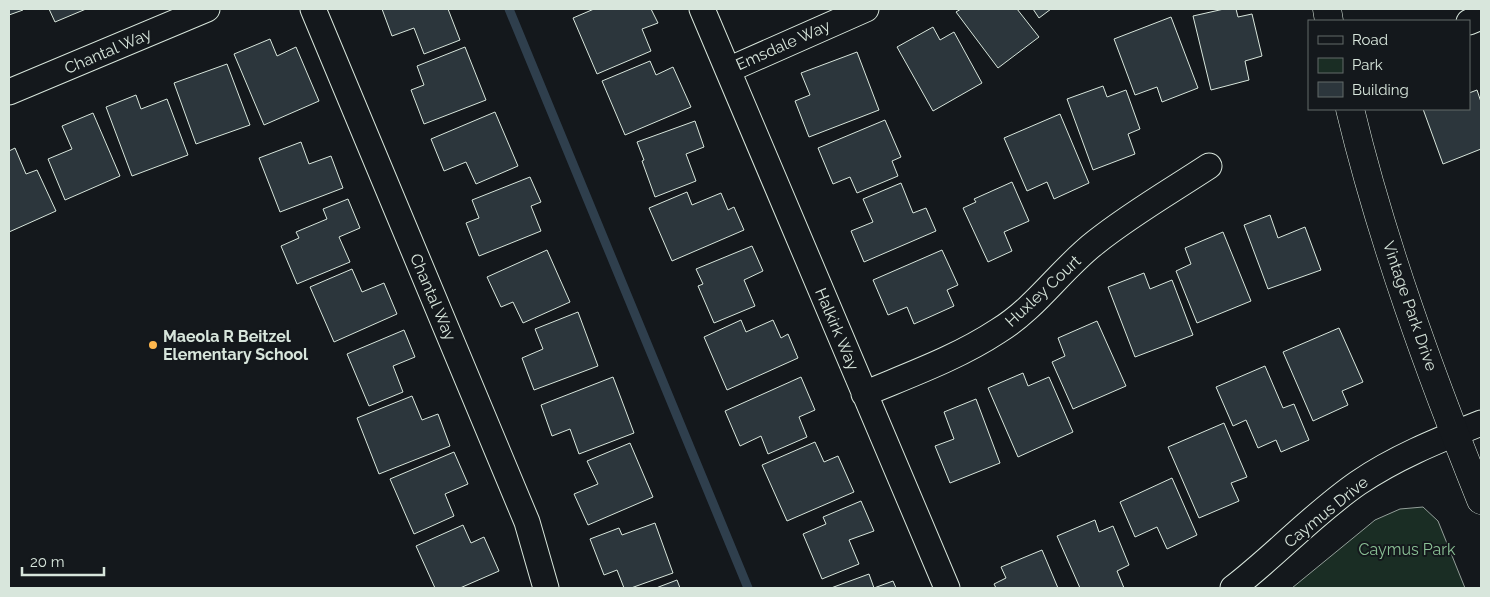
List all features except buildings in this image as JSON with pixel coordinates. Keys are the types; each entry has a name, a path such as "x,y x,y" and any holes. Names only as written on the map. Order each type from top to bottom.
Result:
{"street":[{"name":"Chantal Way","path":"9,92 207,9"},
{"name":"Chantal Way","path":"313,9 527,522 546,588"},
{"name":"Halkirk Way","path":"702,9 947,588"},
{"name":"Emsdale Way","path":"728,70 866,9"},
{"name":"Vintage Park Drive","path":"1350,110 1395,268 1454,434 1481,500"},
{"name":"Huxley Court","path":"864,394 967,350 1000,331 1029,307 1068,266 1096,242 1209,166"},
{"name":"Caymus Drive","path":"1233,588 1309,521 1359,483 1413,451 1481,423"}],"green space":[{"name":"Caymus Park","path":"1423,507 1438,521 1465,588 1292,588 1375,520 1400,509"}],"waterway":[{"path":"509,9 748,588"}],"place":[{"name":"Maeola R Beitzel Elementary School","path":"153,345"}]}
